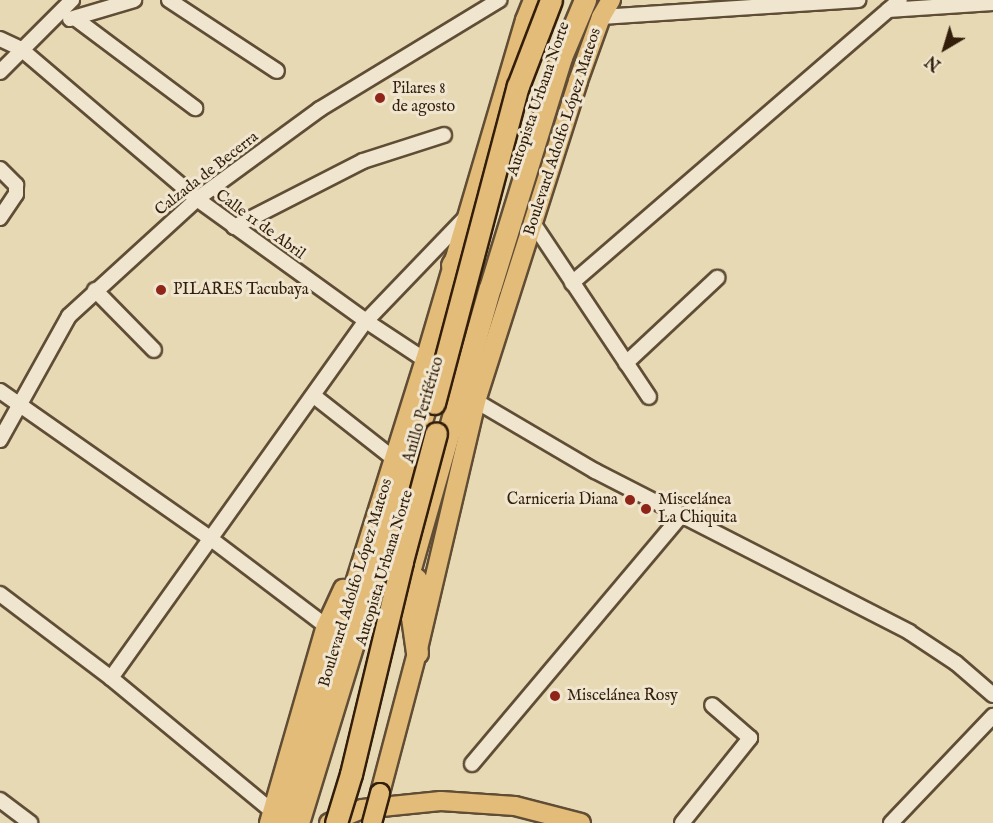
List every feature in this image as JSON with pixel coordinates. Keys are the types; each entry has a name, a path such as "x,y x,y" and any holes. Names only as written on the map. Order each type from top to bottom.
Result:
{"highway":[{"name":"Autopista Urbana Norte","path":"304,823 408,495 519,86 551,0"},
{"name":"Anillo Periférico","path":"283,817 309,791 472,219 559,0"},
{"name":"Autopista Urbana Norte","path":"333,823 351,774 402,561 470,312 536,99 574,0"},
{"name":"Anillo Periférico","path":"333,823 420,538 490,288 561,57 585,0"},
{"path":"452,265 472,219"},
{"path":"417,653 412,617 420,538"}],"main road":[{"path":"472,219 533,0"},
{"name":"Boulevard Adolfo López Mateos","path":"367,816 380,793 417,653 476,401 602,17 611,0"},
{"name":"Boulevard Adolfo López Mateos","path":"283,817 452,265"},
{"path":"283,817 326,626 371,530"},
{"path":"333,823 441,801 515,806 581,823"}],"street":[{"path":"0,72 72,0"},
{"path":"56,16 76,19 134,0"},
{"path":"169,0 277,70"},
{"name":"Calzada de Becerra","path":"0,440 60,329 95,290 196,199 320,109 499,0"},
{"path":"602,17 858,0"},
{"path":"572,283 900,0"},
{"path":"888,10 993,3"},
{"path":"76,19 195,108"},
{"name":"Calle 11 de Abril","path":"0,39 21,49 196,199 424,360"},
{"path":"234,227 363,161 444,135"},
{"path":"0,169 16,185 16,194 0,218"},
{"path":"111,678 366,321 472,219"},
{"path":"533,224 649,397"},
{"path":"626,363 717,278"},
{"path":"95,290 154,350"},
{"path":"0,391 211,539 326,626"},
{"path":"314,396 394,459"},
{"path":"476,401 600,473 909,632 956,663 993,695"},
{"path":"472,764 682,515"},
{"path":"0,594 111,678 283,817"},
{"path":"682,823 750,738 712,705"},
{"path":"891,823 993,716"},
{"path":"0,800 30,823"}],"place":[{"name":"Pilares 8 de agosto","path":"380,98"},
{"name":"PILARES Tacubaya","path":"161,290"},
{"name":"Carniceria Diana","path":"630,500"},
{"name":"Miscelánea La Chiquita","path":"646,509"},
{"name":"Miscelánea Rosy","path":"555,696"}]}
